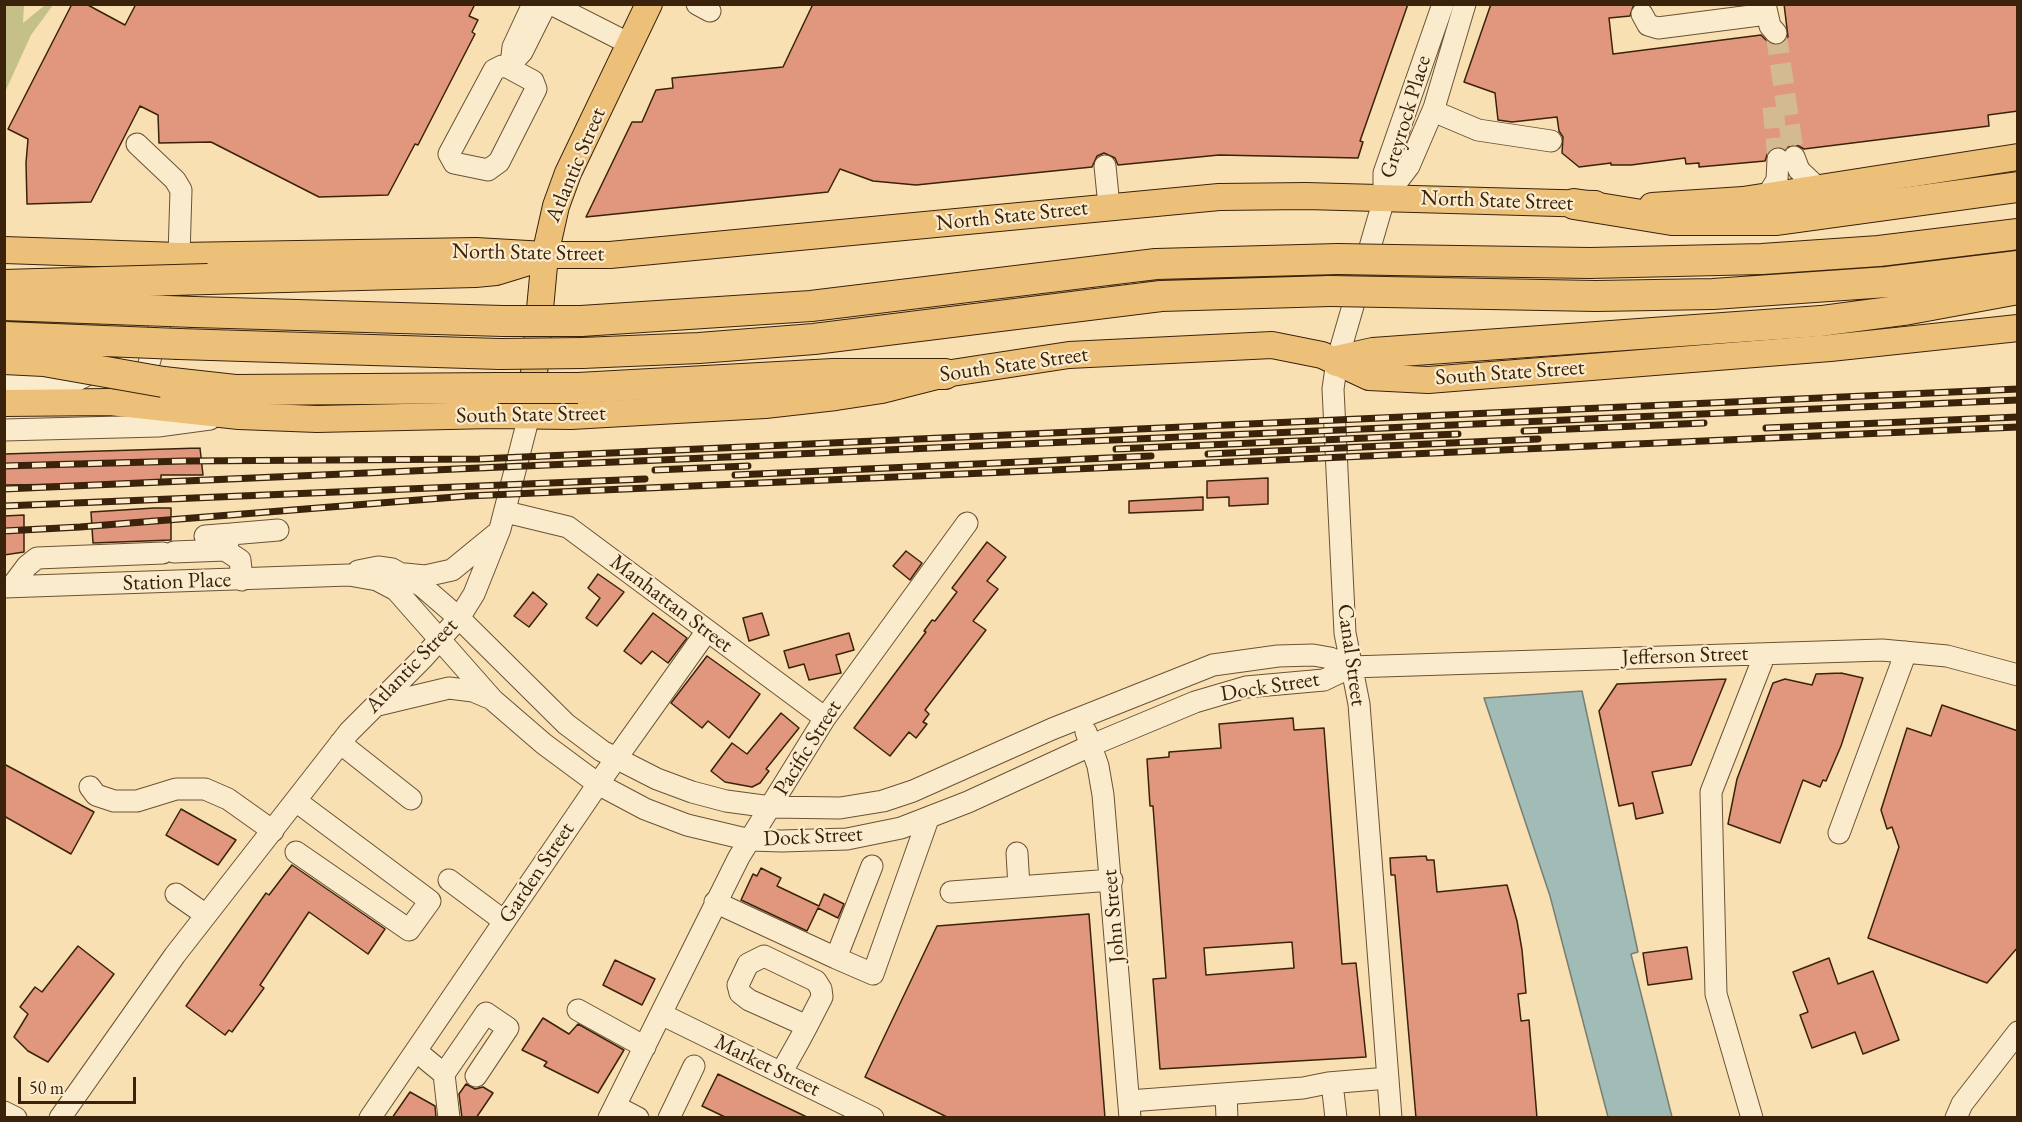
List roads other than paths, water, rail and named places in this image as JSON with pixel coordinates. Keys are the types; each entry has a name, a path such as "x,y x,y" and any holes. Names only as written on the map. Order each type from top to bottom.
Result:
{"highway":[{"path":"1574,204 1672,220 1777,220 2018,187"},
{"path":"4,305 503,321 581,321 811,306 1156,264 1338,259 1590,263 1762,259 1901,249 2018,234"},
{"path":"4,285 475,272 496,270 545,255"},
{"path":"4,337 500,354 582,353 699,348 814,339 1161,296 1330,291 1596,296 1713,294 1876,283 2018,266"},
{"path":"1337,361 1373,353 1821,321 1914,308 2018,288"},
{"path":"5,382 54,363 163,382 235,390 578,388 833,374 945,374"}],"main road":[{"name":"Atlantic Street","path":"529,416 549,231 568,173 649,4"},
{"name":"North State Street","path":"5,252 179,256 476,251 545,255 655,252 1108,206 1219,197 1684,205 1767,196 2018,157"},
{"name":"South State Street","path":"5,382 61,400 137,404 239,416 317,419 579,416 765,405 882,390 945,374 1045,357 1252,345 1295,348 1337,361 1369,377 1428,380 1830,348 2018,328"}],"street":[{"path":"510,66 513,47 533,4"},
{"path":"510,66 533,81 536,89 499,162 488,170 454,163 449,154 494,69 510,66 522,52 546,4"},
{"path":"551,4 630,44"},
{"name":"Greyrock Place","path":"1384,199 1384,173 1443,4"},
{"name":"Greyrock Place","path":"1384,199 1409,166 1432,111 1465,4"},
{"path":"1642,14 1648,25 1658,28 1769,22"},
{"path":"1432,111 1478,130 1551,141"},
{"path":"137,144 175,180 181,190 179,256 137,404"},
{"path":"1767,196 1786,158 1818,188"},
{"path":"1105,166 1108,206"},
{"name":"Canal Street","path":"1384,199 1337,361 1334,389 1334,446 1345,633 1359,704 1391,1118"},
{"path":"72,253 5,382 77,380 90,371 140,255"},
{"path":"29,382 72,253"},
{"path":"60,381 114,254"},
{"path":"4,430 158,426 239,416"},
{"name":"Atlantic Street","path":"60,1118 126,1021 340,743 373,706 440,641 459,618 474,594 503,520 529,416"},
{"path":"405,574 425,576 452,570 503,520"},
{"name":"Manhattan Street","path":"503,520 568,527 825,718"},
{"name":"Pacific Street","path":"612,1112 715,902 750,840 825,718 967,523"},
{"path":"8,586 37,558 169,552 228,542 278,530"},
{"path":"205,536 228,542 240,560 242,580"},
{"name":"Station Place","path":"8,586 349,575 378,567 405,574 459,618"},
{"name":"Station Place","path":"349,575 377,580 396,590 440,641"},
{"name":"Dock Street","path":"459,618 566,724 616,759 692,792 726,801 771,807 825,809 883,801 1194,672 1230,662 1313,655 1330,658 1351,667"},
{"name":"Garden Street","path":"370,1118 598,784 707,631"},
{"name":"Dock Street","path":"440,641 493,700 544,744 598,784 659,815 717,834 750,840 805,841 847,838 901,828 928,819 1092,745 1226,692 1271,684 1324,680 1351,667"},
{"name":"Jefferson Street","path":"1351,667 1882,650 1947,656 2018,675"},
{"path":"1839,833 1906,652"},
{"path":"1752,1118 1716,994 1711,792 1765,654"},
{"path":"373,706 449,688 473,691 493,700"},
{"name":"John Street","path":"1080,718 1092,745 1103,795 1130,1109"},
{"path":"340,743 411,799"},
{"path":"90,787 96,795 114,801 137,801 176,789 205,789 228,799 273,831"},
{"path":"296,801 430,901 409,930 296,852"},
{"path":"715,902 873,974 928,819"},
{"path":"1017,853 1019,887"},
{"path":"836,958 872,866"},
{"path":"449,880 504,921"},
{"path":"951,892 1112,880"},
{"path":"176,894 206,915"},
{"path":"578,1010 645,1047"},
{"path":"449,1118 444,1074 486,1013 508,1028 476,1076"},
{"name":"Market Street","path":"661,1014 873,1118"},
{"path":"781,1073 807,1026"},
{"path":"1956,1118 1962,1104 2015,1037"},
{"path":"416,1051 444,1074"},
{"path":"669,1118 694,1066"},
{"path":"1130,1109 1226,1094 1388,1078"},
{"path":"1332,1083 1336,1118"},
{"path":"1226,1094 1227,1118"},
{"path":"4,1112 16,1118"},
{"path":"612,1112 638,1118"}],"water":[{"path":"1582,691 1638,952 1631,954 1672,1117 1608,1117 1550,896 1484,698"}],"tunnel":[{"path":"1776,33 1794,157"},
{"path":"1773,107 1778,159"}],"railway":[{"path":"4,466 185,461 479,459 2018,389"},
{"path":"4,489 2018,400"},
{"path":"1766,428 2018,417"},
{"path":"1524,431 1704,423"},
{"path":"4,531 468,496 2018,427"},
{"path":"1116,449 1458,434"},
{"path":"1208,454 1538,439"},
{"path":"735,475 1151,456"},
{"path":"655,470 748,466"},
{"path":"4,506 645,479"}]}
